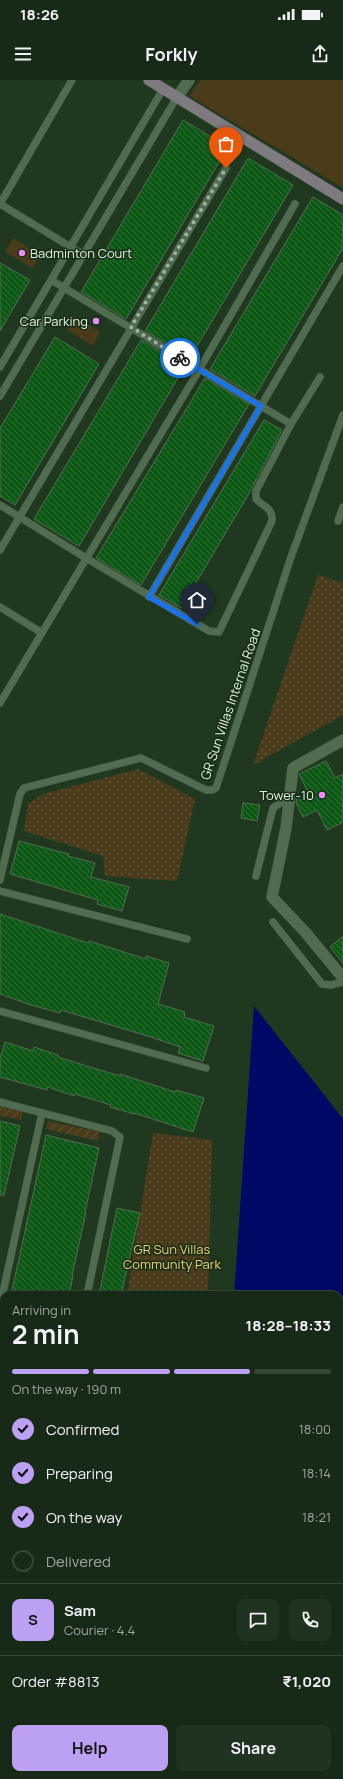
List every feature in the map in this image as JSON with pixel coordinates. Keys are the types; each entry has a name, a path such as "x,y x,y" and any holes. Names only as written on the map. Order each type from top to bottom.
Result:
{"main road":[{"path":"149,80 343,199"}],"street":[{"path":"177,97 189,80"},
{"path":"343,740 293,768 286,828 272,897 306,933 343,978"}],"lane":[{"path":"72,80 0,204 84,255"},
{"path":"0,367 163,89"},
{"path":"0,396 177,97"},
{"path":"0,550 226,168"},
{"path":"0,703 199,370 295,204"},
{"path":"149,597 343,266"},
{"path":"51,280 291,424"},
{"path":"0,505 149,597 209,632 218,632 272,521 269,507 256,499 256,491 291,424 320,377"},
{"name":"GR Sun Villas Internal Road","path":"0,880 20,794 24,788 141,758 206,790 216,788 291,557 343,415"},
{"path":"338,521 343,506"},
{"path":"0,607 42,633"},
{"path":"256,876 273,808 289,797"},
{"path":"0,891 187,939"},
{"path":"274,922 322,984 331,985 343,982"},
{"path":"0,1011 206,1068"},
{"path":"0,1102 112,1131 120,1137 89,1291"},
{"path":"3,1291 42,1113"}],"green space":[{"path":"200,80 343,80 343,188 189,96"},
{"name":"Badminton Court","path":"13,238 40,255 32,268 5,252"},
{"path":"74,316 100,332 93,346 67,330"},
{"path":"318,575 343,583 343,715 253,765"},
{"path":"138,769 195,799 177,881 105,876 103,856 24,831 28,804 43,794"},
{"path":"0,1107 23,1111 21,1120 0,1116"},
{"path":"48,1121 100,1132 98,1141 46,1129"},
{"name":"GR Sun Villas Community Park","path":"153,1133 212,1140 208,1291 128,1291"}],"shaded area":[{"path":"254,1006 343,1119 343,1291 234,1291"}],"building":[{"path":"183,120 228,147 126,319 81,292"},
{"path":"248,158 293,185 190,358 145,331"},
{"path":"313,197 343,215 343,248 255,396 210,369"},
{"path":"0,263 30,280 0,331"},
{"path":"55,337 99,364 15,505 0,496 0,428"},
{"path":"141,340 185,366 79,546 34,519"},
{"path":"205,378 249,404 141,585 96,558"},
{"path":"264,420 282,430 251,490 181,608 159,595"},
{"name":"Tower-10","path":"326,761 335,778 343,774 343,822 327,830 317,810 303,817 296,803 297,798 308,792 299,774"},
{"path":"243,803 260,805 257,821 241,818"},
{"path":"19,841 69,854 68,856 95,863 91,877 129,887 122,911 97,904 98,900 10,874"},
{"path":"0,914 88,943 89,941 146,959 146,956 169,963 158,1004 185,1012 184,1017 214,1026 203,1061 178,1053 180,1047 154,1038 61,1010 60,1013 31,1005 0,994"},
{"path":"343,936 343,963 330,947"},
{"path":"5,1042 33,1051 34,1047 58,1055 58,1057 120,1076 120,1074 175,1092 176,1090 204,1098 193,1132 110,1107 111,1105 75,1094 74,1096 48,1087 47,1090 0,1077 0,1058"},
{"path":"0,1121 20,1126 4,1195 0,1195"},
{"path":"46,1135 99,1148 70,1291 12,1291"},
{"path":"117,1208 140,1213 122,1291 100,1291"}],"way so far":[{"path":"180,358 131,327 226,168"}],"place":[{"name":"Badminton Court","path":"22,253"},
{"name":"Car Parking","path":"96,321"},
{"name":"Tower-10","path":"322,795"}],"route":[{"path":"180,358 261,406 149,597 197,624"}]}
